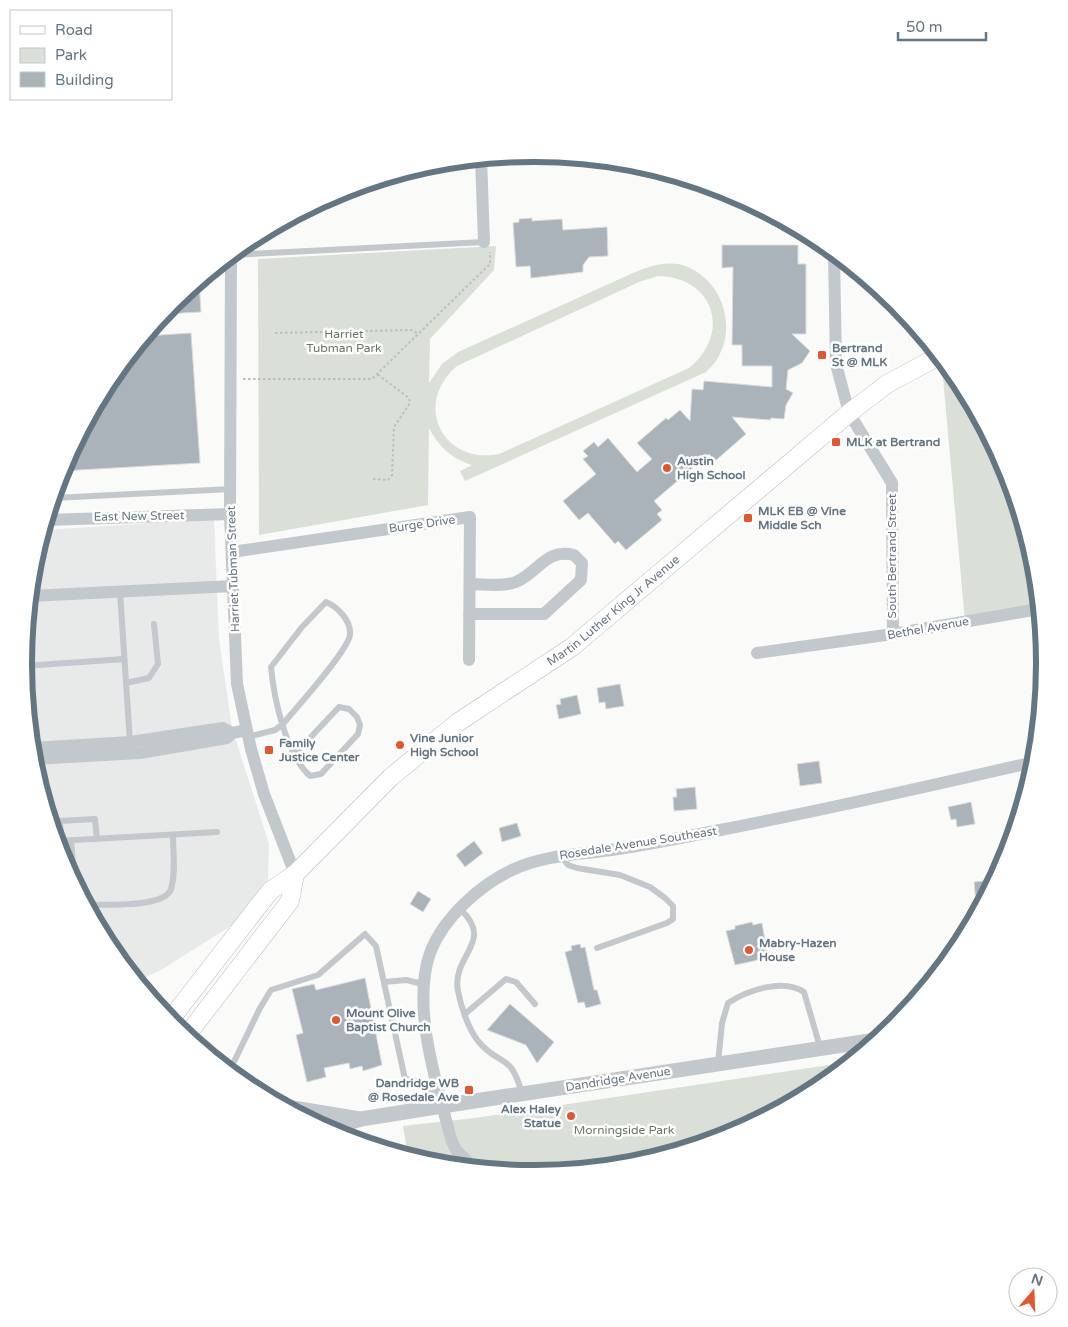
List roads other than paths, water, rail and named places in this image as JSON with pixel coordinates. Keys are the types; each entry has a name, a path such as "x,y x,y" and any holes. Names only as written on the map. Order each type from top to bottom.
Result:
{"main road":[{"name":"Martin Luther King Jr Avenue","path":"175,1014 270,891 295,874 360,806 419,754 457,723 572,647 849,413 886,384 933,359"},
{"path":"192,1031 290,901 295,874"}],"street":[{"path":"481,165 487,246"},
{"name":"South Bertrand Street","path":"834,262 836,364 849,413 892,483 893,634"},
{"name":"Harriet Tubman Street","path":"231,265 230,514 237,684 247,733 264,794 295,874"},
{"name":"East New Street","path":"54,519 83,517 230,514"},
{"name":"Burge Drive","path":"232,552 470,517 468,660"},
{"path":"470,584 506,584 517,582 555,554 574,555 582,563 581,580 544,614 470,614"},
{"path":"37,596 233,586"},
{"name":"Bethel Avenue","path":"757,653 893,634 1032,610"},
{"path":"40,748 130,742 223,728 232,733 247,733"},
{"path":"42,759 140,753 227,738 232,733"},
{"name":"Rosedale Avenue Southeast","path":"467,1161 456,1150 442,1106 423,1015 422,984 431,950 446,925 460,909 488,884 512,870 538,860 560,855 603,851 720,830 1025,764"},
{"name":"Dandridge Avenue","path":"339,1126 361,1119 442,1106 864,1042"},
{"name":"Dandridge Avenue","path":"309,1111 361,1119"}],"lane":[{"path":"245,255 487,246"},
{"path":"61,498 230,489"},
{"path":"120,592 130,742"},
{"path":"247,733 276,730 284,724 343,650 350,635 347,621 335,606 326,602 302,627 271,667 272,681 284,724 294,755 300,767 310,776 321,774 358,734 360,725 358,717 350,709 339,707 294,755"},
{"path":"126,683 149,678 158,664 154,624"},
{"path":"32,665 124,659"},
{"path":"60,827 60,822 96,819 97,839"},
{"path":"65,840 217,832"},
{"path":"95,905 161,900 168,894 173,876 173,835"},
{"path":"71,840 72,858"},
{"path":"560,855 568,865 620,875 650,887 672,906 673,919 666,923 597,948"},
{"path":"460,909 471,919 475,935 458,978 458,990 465,1014 478,1041 512,1066 522,1094"},
{"path":"233,1064 260,1008 271,990 318,975 365,934 376,946 405,1079 417,1081 442,1106"},
{"path":"465,1014 506,979 516,982 535,1004"},
{"path":"384,982 406,980 422,984"},
{"path":"718,1064 722,1023 728,1003 748,992 773,987 791,986 804,992 820,1048"}],"place":[{"name":"Bertrand St @ MLK","path":"822,355"},
{"name":"MLK at Bertrand","path":"836,442"},
{"name":"Austin High School","path":"667,468"},
{"name":"MLK EB @ Vine Middle Sch","path":"748,518"},
{"name":"Vine Junior High School","path":"400,745"},
{"name":"Family Justice Center","path":"269,750"},
{"name":"Mabry-Hazen House","path":"749,950"},
{"name":"Mount Olive Baptist Church","path":"336,1020"},
{"name":"Dandridge WB @ Rosedale Ave","path":"469,1090"},
{"name":"Alex Haley Statue","path":"571,1116"}],"park label":[{"name":"Harriet Tubman Park","path":"344,341"},
{"name":"Morningside Park","path":"624,1130"}]}
